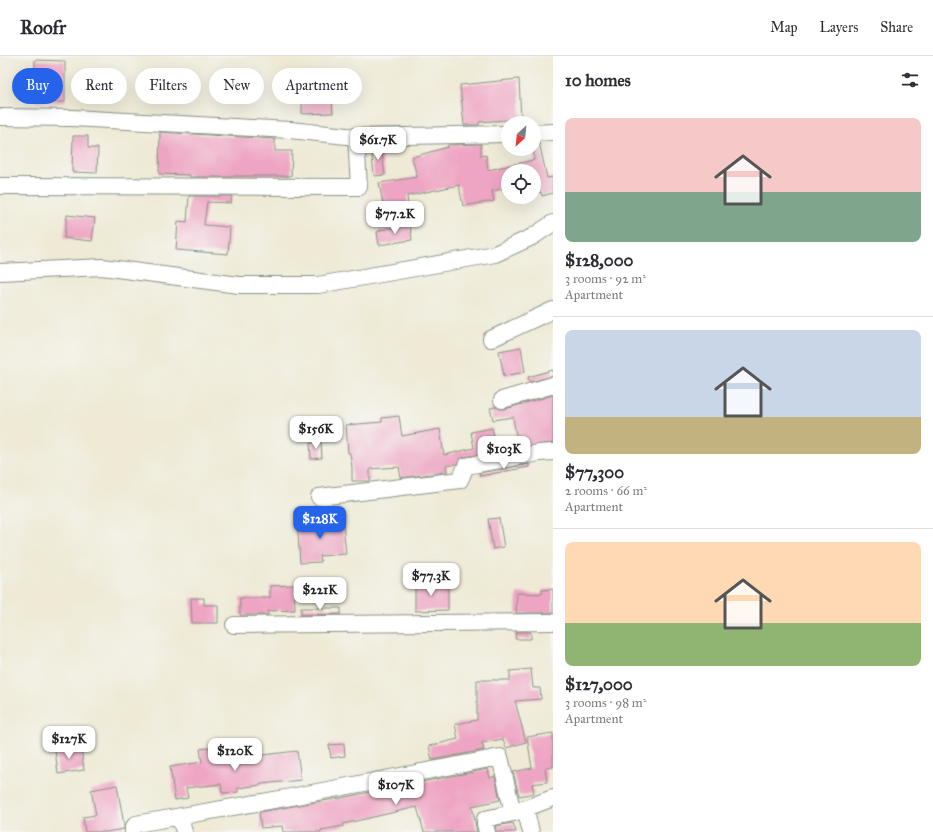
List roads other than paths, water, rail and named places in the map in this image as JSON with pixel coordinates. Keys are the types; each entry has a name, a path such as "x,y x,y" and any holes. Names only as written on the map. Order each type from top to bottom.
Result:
{"street":[{"path":"0,117 73,118 290,130 356,137 501,134"},
{"path":"541,133 553,132"},
{"path":"0,186 359,186 356,137"},
{"path":"0,272 102,266 239,285 318,285 495,254 532,237 553,223"},
{"path":"490,339 553,310"},
{"path":"502,400 553,385"},
{"path":"319,497 460,480 466,466 539,453 553,452"},
{"path":"234,625 553,622"},
{"path":"134,832 133,828 136,824 182,824 291,797 500,757 519,811 531,832"},
{"path":"487,832 484,824 486,819 519,811 553,798"}]}
